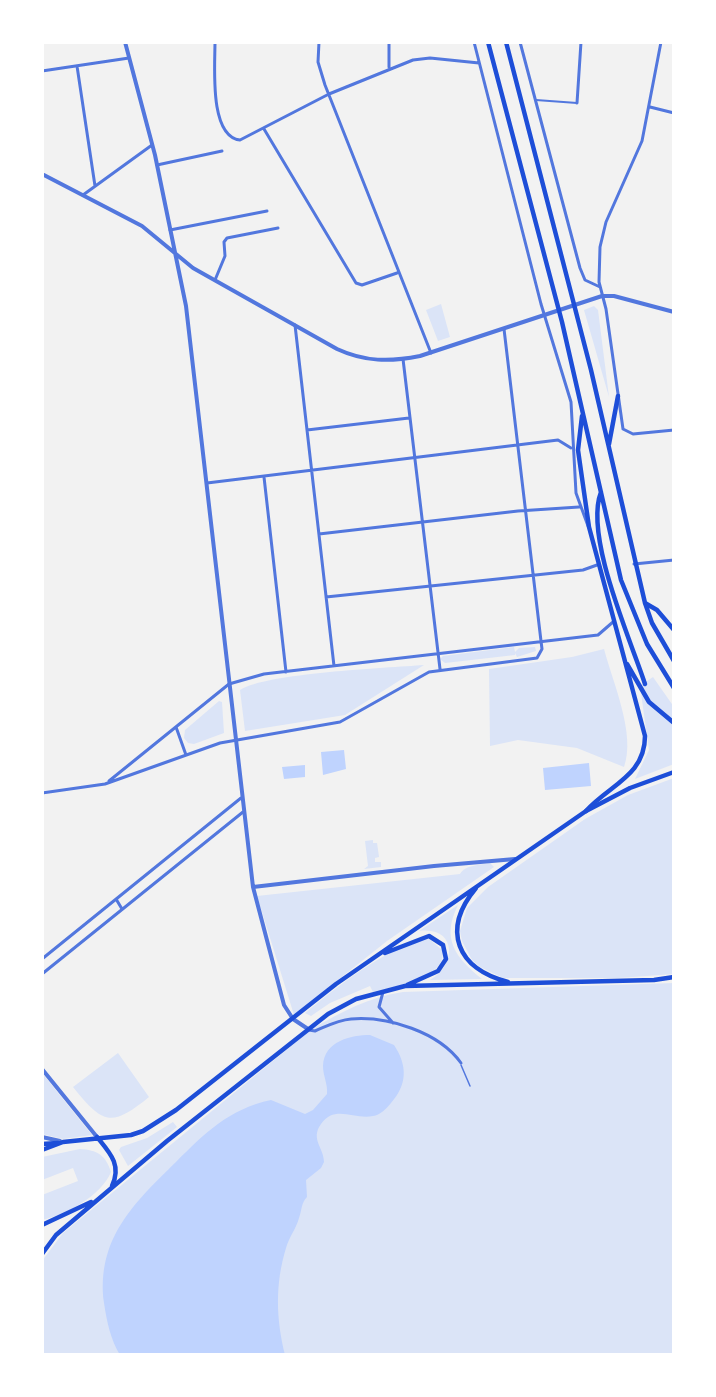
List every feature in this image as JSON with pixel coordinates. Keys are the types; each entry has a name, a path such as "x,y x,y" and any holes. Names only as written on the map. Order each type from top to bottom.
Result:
{"main road":[{"path":"488,42 562,322 621,580 646,644 674,688"},
{"path":"506,42 591,370 634,564 652,623 674,661"},
{"path":"608,447 618,396"},
{"path":"583,414 578,450 589,527 597,565 644,725 643,755 626,779 595,800 586,811"},
{"path":"601,492 597,506 597,522 608,577 645,684"},
{"path":"645,603 657,610 674,630"},
{"path":"625,662 649,702 674,723"},
{"path":"42,1144 97,1137 118,1137 142,1131 176,1110 376,957 586,811 630,788 674,772"},
{"path":"479,884 468,897 459,915 457,936 459,945 477,970 495,979 514,983"},
{"path":"42,1254 56,1235 110,1188 308,1029 341,1005 405,986 428,976 443,966 446,953 439,941 433,937 422,936 376,957"},
{"path":"405,986 674,978"},
{"path":"97,1137 117,1169 110,1188"},
{"path":"42,1150 63,1142"},
{"path":"42,1225 97,1199"}],"street":[{"path":"125,42 157,165 173,253 186,306 253,887 284,1005 292,1019 308,1029 315,1030 351,1019 394,1024 435,1040 460,1063"},
{"path":"215,42 219,121 231,138 244,140 329,94 389,68 423,58 479,63"},
{"path":"319,42 318,62 329,94 430,353"},
{"path":"389,42 389,68"},
{"path":"474,42 545,316 571,402 572,452 579,507 589,527"},
{"path":"520,42 580,268 585,280 600,287"},
{"path":"536,100 577,103 581,42"},
{"path":"661,42 650,107 635,161 602,235 600,287 625,432 633,434 674,430"},
{"path":"42,71 129,58"},
{"path":"77,66 95,186"},
{"path":"650,107 674,113"},
{"path":"264,129 356,283 362,285 398,273"},
{"path":"83,195 152,145"},
{"path":"157,165 222,151"},
{"path":"42,174 142,226 173,253 215,280 348,354 378,360 403,359 430,353 602,296 614,296 674,312"},
{"path":"170,230 267,212"},
{"path":"215,280 225,255 224,242 227,238 278,228"},
{"path":"295,325 334,666"},
{"path":"42,793 105,784 235,740 340,723 405,684 440,669 534,659 542,649 504,329"},
{"path":"403,359 440,669"},
{"path":"307,430 410,418"},
{"path":"207,483 518,447 560,440 570,446 572,452"},
{"path":"264,476 286,672"},
{"path":"319,534 579,507"},
{"path":"634,564 674,560"},
{"path":"326,597 586,570 597,565"},
{"path":"105,784 229,684 264,674 598,635 613,622"},
{"path":"176,727 186,755"},
{"path":"42,959 241,798"},
{"path":"42,974 243,813"},
{"path":"253,887 516,859"},
{"path":"116,899 122,909"},
{"path":"384,991 379,1007 394,1024"},
{"path":"42,1069 97,1137"},
{"path":"42,1137 63,1142"}],"lane":[{"path":"460,1063 470,1086"}],"shaded area":[{"path":"441,304 450,337 438,341 426,310"},
{"path":"594,306 598,310 609,397 584,310"},
{"path":"514,647 515,652 519,648 535,647 536,651 517,657 515,653 515,655 445,663 440,659 443,656"},
{"path":"604,649 625,724 627,754 624,767 577,748 518,740 490,746 489,669 572,657"},
{"path":"424,665 345,715 245,731 240,690 254,684 300,675"},
{"path":"653,677 674,707 674,764 635,779 649,750 640,686"},
{"path":"219,701 222,702 224,733 194,744 188,743 184,738 185,730"},
{"path":"674,778 674,974 618,978 503,978 480,967 472,960 462,941 460,931 467,908 488,887 585,819 628,795"},
{"path":"373,840 373,843 377,843 379,857 375,858 375,862 381,862 381,867 364,869 368,866 365,841"},
{"path":"490,863 494,867 387,941 294,1015 257,896 460,874 469,867"},
{"path":"458,905 453,917 451,938 464,963 482,979 430,980 445,965 449,956 449,948 446,940 440,934 419,931"},
{"path":"428,938 442,950 442,960 437,968 428,974 405,984 373,992 370,986 330,1003 311,1016 305,1013 363,969 394,951"},
{"path":"674,983 674,1355 42,1355 42,1261 63,1233 312,1029 356,1006 403,992"},
{"path":"118,1053 149,1097 125,1114 108,1118 92,1109 73,1087"},
{"path":"42,1073 92,1135 63,1139 42,1134"},
{"path":"173,1122 177,1127 128,1166 119,1150 121,1147 147,1138"},
{"path":"80,1149 100,1154 111,1172 100,1189 82,1203 42,1220 42,1195 78,1181 73,1168 42,1180 42,1157"}],"water":[{"path":"344,750 346,769 323,775 321,752"},
{"path":"589,763 591,786 545,790 543,768"},
{"path":"305,765 305,777 284,779 282,767"},
{"path":"370,1035 394,1045 402,1060 403,1082 396,1096 378,1114 366,1117 332,1115 326,1118 318,1129 317,1139 324,1162 321,1168 306,1180 307,1197 287,1244 278,1288 278,1315 285,1355 120,1355 108,1323 103,1280 112,1241 133,1208 197,1141 230,1116 271,1100 305,1114 313,1110 327,1094 323,1066 328,1051 333,1045 347,1038"}]}
